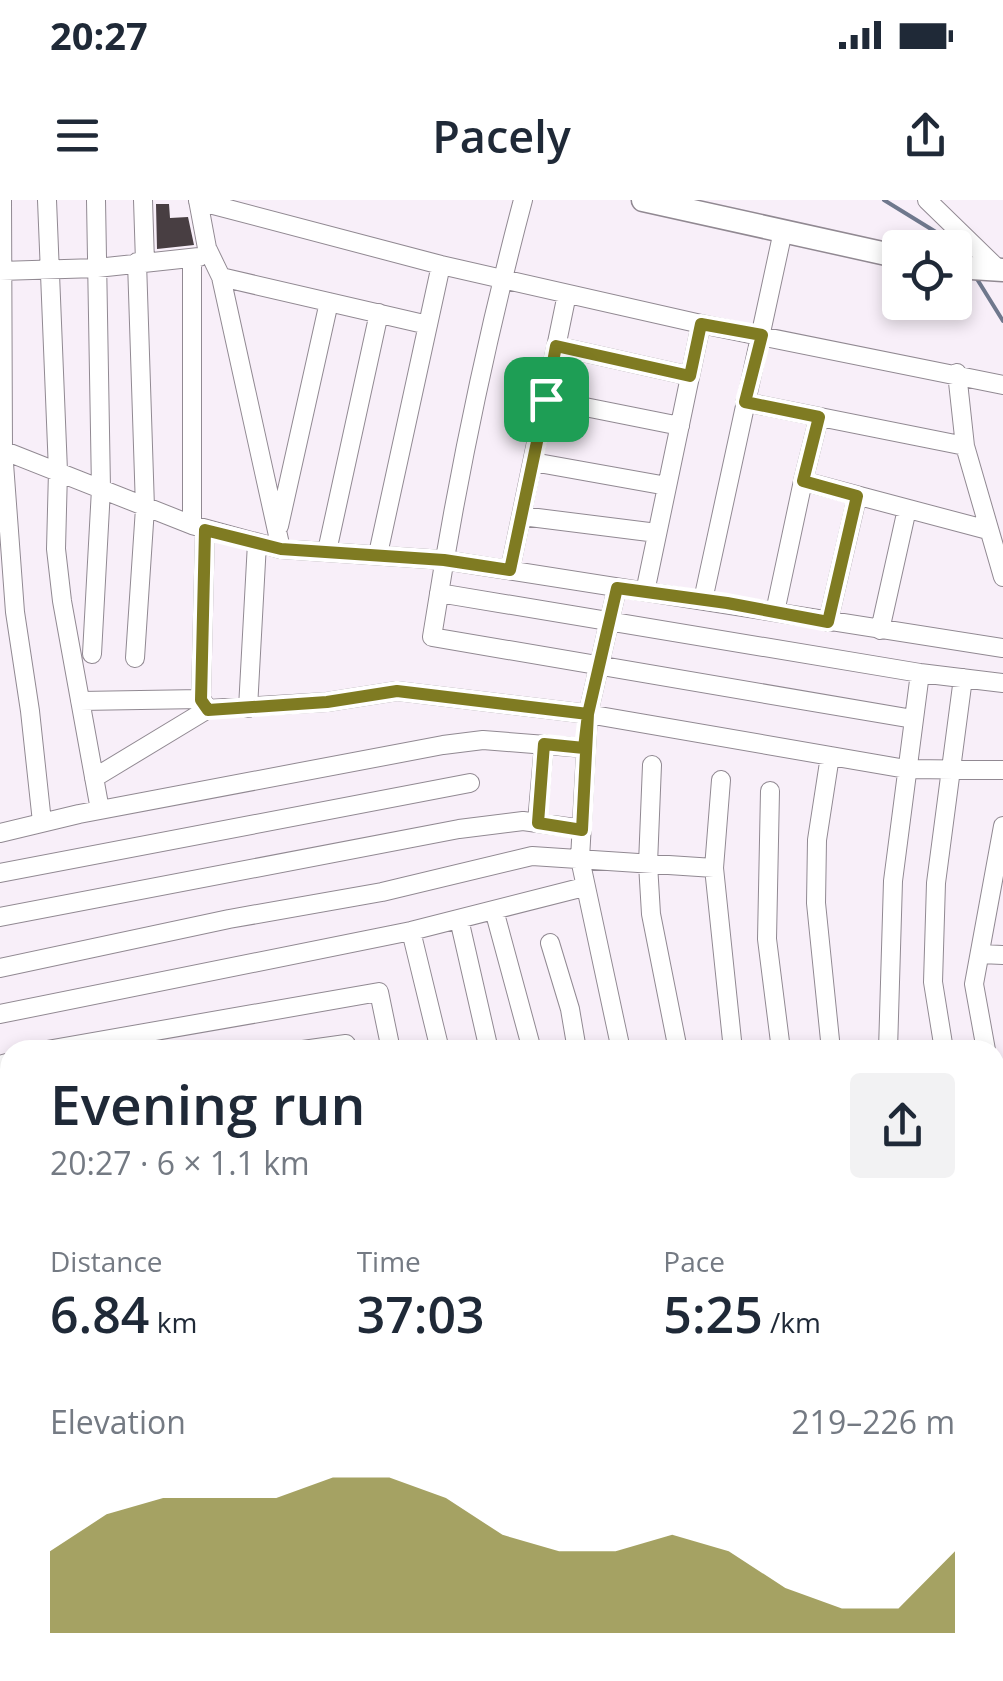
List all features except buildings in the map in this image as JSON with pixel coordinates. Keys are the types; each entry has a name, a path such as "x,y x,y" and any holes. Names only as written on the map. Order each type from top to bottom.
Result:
{"street":[{"path":"2,200 2,450 15,612 42,822"},
{"path":"47,200 58,470 56,550 100,810"},
{"path":"92,654 101,489 96,200"},
{"path":"135,658 146,508 143,200"},
{"path":"204,704 198,200 441,265 567,294 1003,385"},
{"path":"523,200 502,279 432,637 913,719"},
{"path":"643,200 723,209 783,231 882,253"},
{"path":"927,200 1001,270"},
{"path":"704,600 783,231"},
{"path":"0,271 97,268 201,256"},
{"path":"201,256 221,277 279,541"},
{"path":"378,554 441,265"},
{"path":"972,268 1001,270"},
{"path":"221,277 428,325"},
{"path":"510,570 567,294"},
{"path":"279,541 329,302"},
{"path":"328,551 379,314"},
{"path":"645,592 701,324"},
{"path":"556,346 690,376"},
{"path":"956,373 966,446 1003,576"},
{"path":"546,399 680,426"},
{"path":"745,402 966,446"},
{"path":"775,612 819,417"},
{"path":"2,450 199,528 257,543 279,541 328,551 444,560 1003,648"},
{"path":"532,462 667,486"},
{"path":"803,481 988,530"},
{"path":"828,622 857,496"},
{"path":"880,630 907,510"},
{"path":"522,516 658,533"},
{"path":"248,708 257,543"},
{"path":"617,588 588,714 580,859 619,1040"},
{"path":"439,593 920,674 1003,683"},
{"path":"888,1040 893,882 920,674"},
{"path":"942,1040 933,982 936,883 963,678"},
{"path":"80,701 248,708 397,691 588,714 906,769 1003,770"},
{"path":"94,778 204,704"},
{"path":"1,828 443,745 483,740 584,748"},
{"path":"538,823 544,744"},
{"path":"830,756 817,840 816,903 830,1040"},
{"path":"652,765 648,864 653,931 676,1040"},
{"path":"720,780 714,868 733,1040"},
{"path":"0,874 470,783"},
{"path":"770,791 767,939 779,1040"},
{"path":"0,917 460,830 523,821 582,830"},
{"path":"984,1040 974,984 1003,826"},
{"path":"0,968 229,918 382,892 532,856 714,868"},
{"path":"0,1014 411,931 584,887"},
{"path":"494,910 529,1040"},
{"path":"459,918 487,1040"},
{"path":"411,931 438,1040"},
{"path":"550,943 575,1040"},
{"path":"980,954 1003,955"},
{"path":"105,1040 379,992 389,1040"}],"waterway":[{"path":"884,200 933,230"},
{"path":"977,279 1003,321"}],"route":[{"path":"546,399 510,570 444,560 281,549 205,530 201,700 208,710 327,702 397,691 588,714 582,830 538,823 544,744 584,748 588,714 617,588 828,622 857,496 803,481 819,417 745,402 762,335 701,324 690,376 556,346 546,399"}]}
